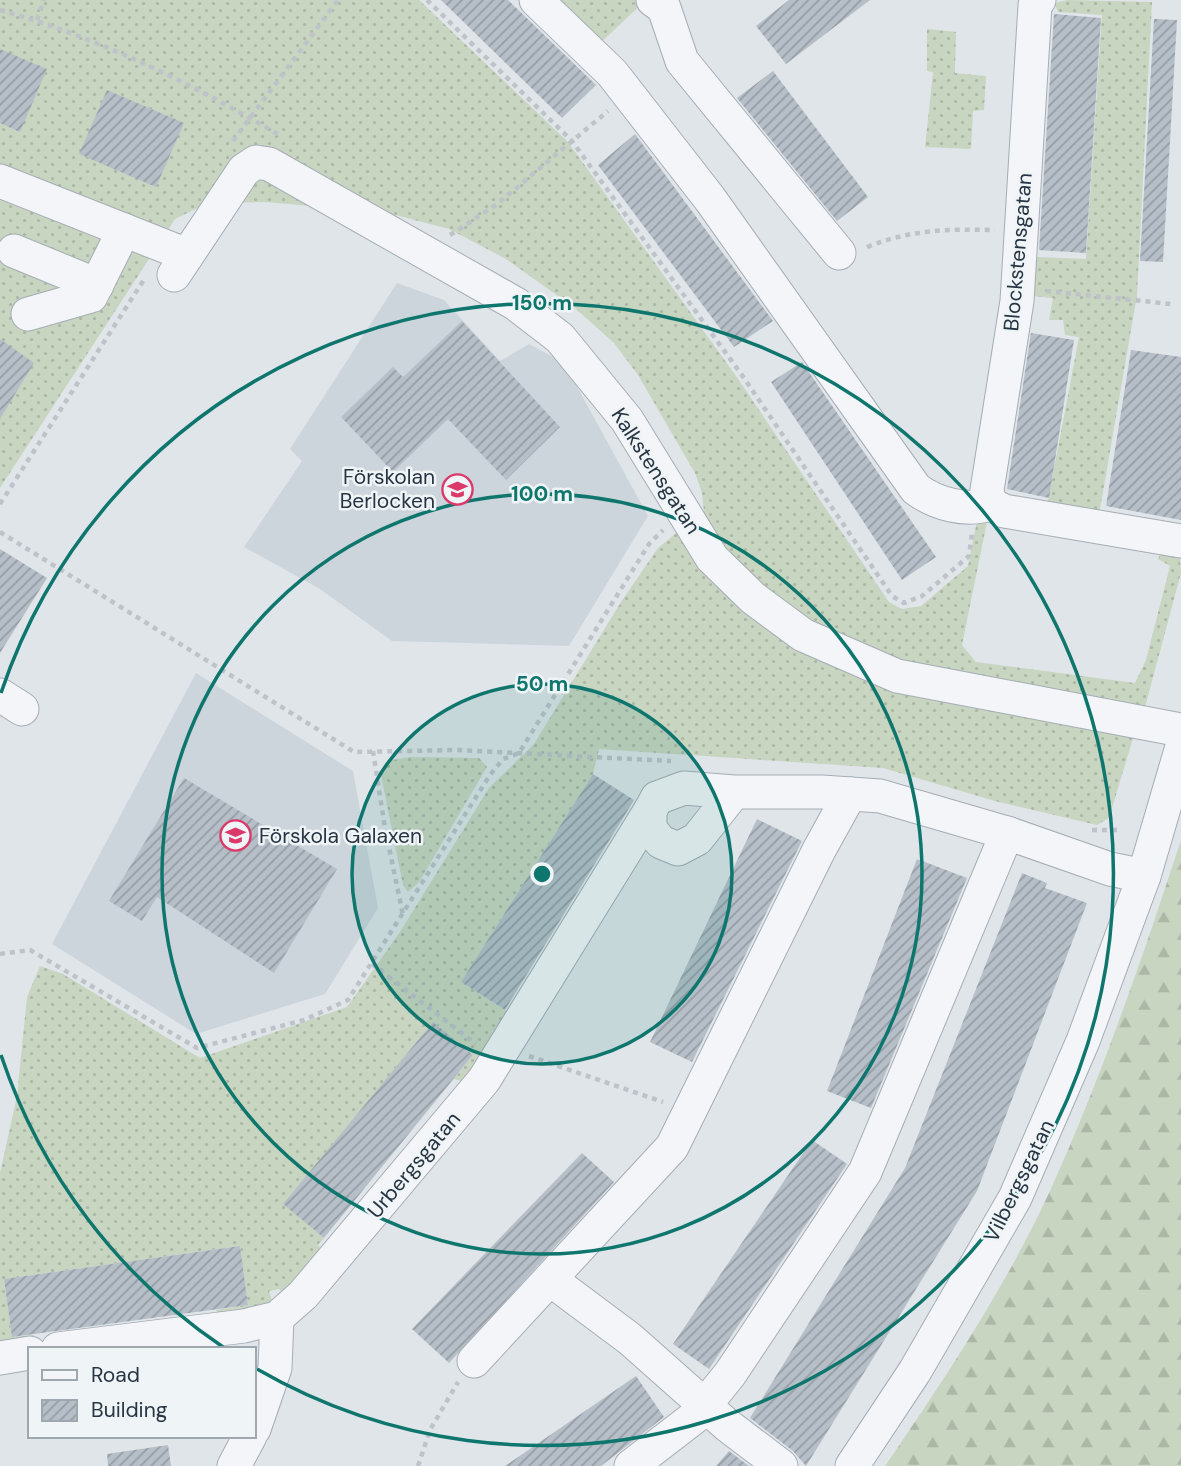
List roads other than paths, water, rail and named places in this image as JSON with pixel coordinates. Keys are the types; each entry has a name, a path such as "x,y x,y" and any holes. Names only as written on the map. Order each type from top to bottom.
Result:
{"street":[{"path":"536,0 612,73 627,96 710,199 916,489 933,502 982,507 1181,541"},
{"name":"Blockstensgatan","path":"982,507 987,490 1018,288 1035,5 1039,0"},
{"path":"664,3 682,61 839,253"},
{"name":"Kalkstensgatan","path":"124,230 176,259 244,170 256,162 269,164 505,297 560,338 627,420 712,558 753,597 803,635 897,676 1181,730"},
{"path":"0,181 124,230 91,296 28,314"},
{"path":"14,251 97,285"},
{"name":"Vilbergsgatan","path":"852,1466 915,1371 1015,1198 1083,1041 1144,876 1181,750"},
{"path":"734,792 697,839 678,849 661,842 650,829 650,811 657,798 684,788 880,796 1007,833 1110,869 1144,876"},
{"path":"474,1361 672,1147 819,850 850,794"},
{"name":"Urbergsgatan","path":"74,1347 244,1326 277,1318 303,1294 484,1080 650,811"},
{"path":"631,1466 675,1434 705,1405 730,1374 865,1172 1007,833"},
{"path":"551,1280 631,1339 705,1405 781,1466"},
{"path":"256,1423 275,1368 277,1318"},
{"path":"0,1358 28,1353"},
{"path":"234,1466 249,1438"}],"place":[{"name":"Förskolan Berlocken","path":"458,489"},
{"name":"Förskola Galaxen","path":"236,836"}]}
